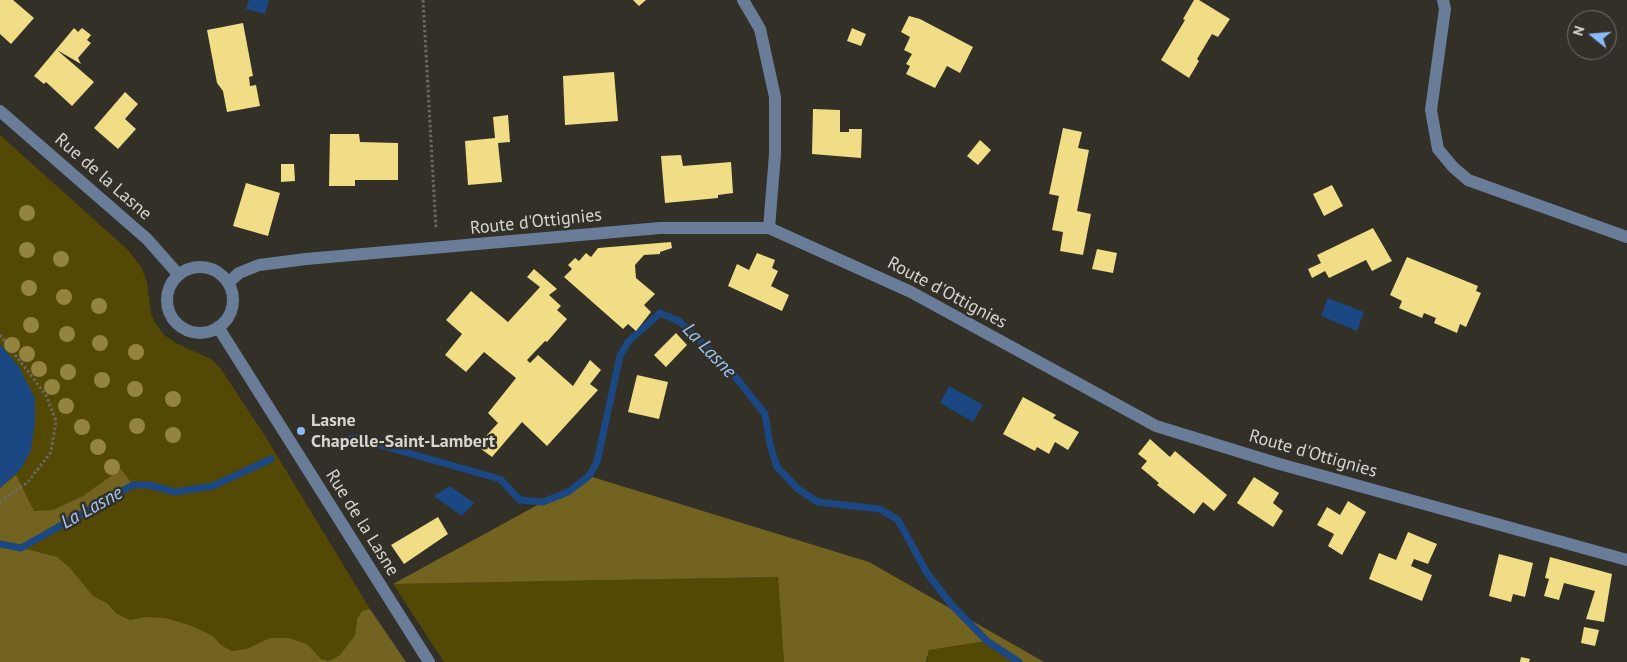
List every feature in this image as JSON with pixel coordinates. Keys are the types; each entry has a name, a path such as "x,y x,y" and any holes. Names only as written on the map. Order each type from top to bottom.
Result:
{"street":[{"path":"743,0 760,29 775,97 775,154 768,228"},
{"path":"1444,0 1431,110 1438,149 1453,167 1468,180 1627,236"},
{"name":"Rue de la Lasne","path":"0,111 147,239 178,274"},
{"name":"Route d'Ottignies","path":"228,283 239,273 259,265 306,259 438,249 660,228 768,228 911,292 1156,426 1276,463 1627,560"},
{"path":"206,267 222,275 228,283 232,293 231,311 226,320 218,327 208,332 197,333 188,331 174,321 168,310 167,297 170,285 178,274 189,268 206,267"},
{"name":"Rue de la Lasne","path":"218,327 429,662"}],"path":[{"path":"423,0 438,249"},
{"path":"0,335 46,395 56,421 51,452 28,482 0,502"}],"shaded area":[{"path":"0,135 128,250 141,267 147,282 151,314 164,335 176,343 211,359 221,369 267,439 370,609 362,611 357,619 355,635 340,655 329,661 321,659 307,644 270,638 246,649 232,651 221,645 213,636 144,617 130,620 117,614 107,603 93,596 82,583 0,544"},
{"path":"121,469 133,485 22,548 57,557 70,568 93,596 107,603 117,614 130,620 144,617 165,618 189,625 213,636 221,645 232,651 246,649 270,638 288,638 307,644 321,659 329,661 340,655 355,635 357,619 362,611 370,609 406,662 0,662 0,488 16,475 34,511 53,510 83,496"},
{"path":"589,476 869,562 1044,662 1019,662 987,641 929,650 926,662 784,662 778,577 393,584 543,502 568,492"},
{"path":"778,577 784,662 444,662 393,584"},
{"path":"987,641 1019,662 927,662 929,650"}],"water":[{"path":"249,0 269,0 265,14 246,9"},
{"path":"1328,298 1364,312 1357,331 1321,316"},
{"path":"0,344 19,367 35,398 35,422 31,450 21,469 0,488"},
{"path":"949,386 983,405 973,422 940,403"},
{"path":"450,486 474,503 462,516 434,496"}],"building":[{"path":"0,0 13,0 34,18 11,44 0,34"},
{"path":"633,0 646,0 639,6"},
{"path":"1194,0 1199,0 1230,19 1218,37 1212,34 1197,59 1199,61 1189,78 1161,60 1185,20 1183,19"},
{"path":"909,16 920,19 973,47 960,73 947,66 935,88 906,74 910,66 906,64 912,54 904,50 910,37 901,32"},
{"path":"243,23 253,76 249,77 250,86 256,85 260,106 227,112 223,91 217,83 207,30"},
{"path":"74,28 78,32 82,28 91,35 87,40 91,43 78,58 81,64 57,50 94,82 72,106 46,82 44,84 34,76"},
{"path":"852,28 866,34 861,46 847,41"},
{"path":"614,72 618,121 565,125 563,76"},
{"path":"125,92 138,104 125,119 136,129 118,149 94,128"},
{"path":"813,109 840,110 840,132 849,132 849,129 862,129 861,158 812,154"},
{"path":"508,115 510,142 498,143 502,182 468,185 465,141 495,138 493,117"},
{"path":"1063,128 1082,132 1078,148 1089,150 1077,211 1091,214 1083,255 1060,251 1063,232 1052,230 1059,196 1049,194"},
{"path":"330,134 359,134 360,142 398,143 398,180 355,180 355,186 329,186"},
{"path":"980,140 991,150 978,165 967,156"},
{"path":"681,155 683,166 731,162 733,193 718,195 718,198 665,203 661,156"},
{"path":"281,164 294,164 295,181 281,182"},
{"path":"246,183 280,193 268,236 233,226"},
{"path":"1332,185 1343,206 1324,216 1313,194"},
{"path":"1373,228 1392,261 1372,271 1366,260 1329,278 1325,271 1312,278 1308,269 1321,263 1317,255"},
{"path":"671,242 672,248 660,252 660,254 644,255 635,265 636,278 655,294 644,305 651,312 636,331 628,324 623,329 564,277 572,269 568,265 575,258 579,261 586,253 591,257 598,248"},
{"path":"1097,249 1117,253 1113,273 1092,269"},
{"path":"757,253 775,260 772,268 778,271 771,286 789,295 782,311 728,286 737,264 749,270"},
{"path":"1407,257 1478,286 1476,291 1481,293 1466,327 1460,324 1457,333 1434,323 1436,318 1424,313 1422,318 1399,308 1402,301 1390,295"},
{"path":"534,269 557,289 549,295 561,306 557,310 567,319 547,342 545,341 527,360 530,363 538,355 573,386 590,360 601,370 590,384 598,390 547,446 522,422 492,457 477,446 498,423 488,413 516,378 484,352 466,372 445,355 462,334 446,320 471,291 508,322 540,287 527,277"},
{"path":"676,333 687,345 666,367 654,355"},
{"path":"637,375 668,382 659,419 628,412"},
{"path":"1023,397 1056,415 1053,418 1079,432 1068,450 1055,442 1049,454 1037,447 1035,451 1003,434"},
{"path":"1150,439 1170,457 1175,451 1227,495 1214,511 1203,502 1194,514 1157,485 1159,483 1141,468 1147,461 1138,454"},
{"path":"1254,477 1279,493 1273,503 1283,511 1273,527 1237,503"},
{"path":"1348,501 1366,512 1342,555 1328,546 1334,534 1317,525 1327,507 1340,515"},
{"path":"438,517 448,534 404,564 391,545"},
{"path":"1408,532 1437,544 1428,564 1414,559 1411,566 1432,575 1422,601 1369,579 1379,553 1396,560"},
{"path":"1499,554 1533,563 1525,597 1513,594 1511,602 1489,596"},
{"path":"1550,557 1612,574 1604,622 1586,619 1595,591 1564,583 1559,600 1544,596 1549,579 1545,578"},
{"path":"1584,627 1599,630 1595,646 1581,643"},
{"path":"1521,657 1530,659 1529,662 1520,662"}],"waterway":[{"name":"La Lasne","path":"333,441 355,438 500,479 520,500 543,502 568,492 589,476 597,462 620,356 628,342 660,313 679,321 726,365 765,414 770,445 777,467 798,489 818,502 880,509 898,520 927,573 951,604 987,641 1019,662"},
{"name":"La Lasne","path":"0,544 21,548 133,485 149,485 175,492 213,486 271,459"}],"place":[{"name":"Lasne Chapelle-Saint-Lambert","path":"301,431"}]}
